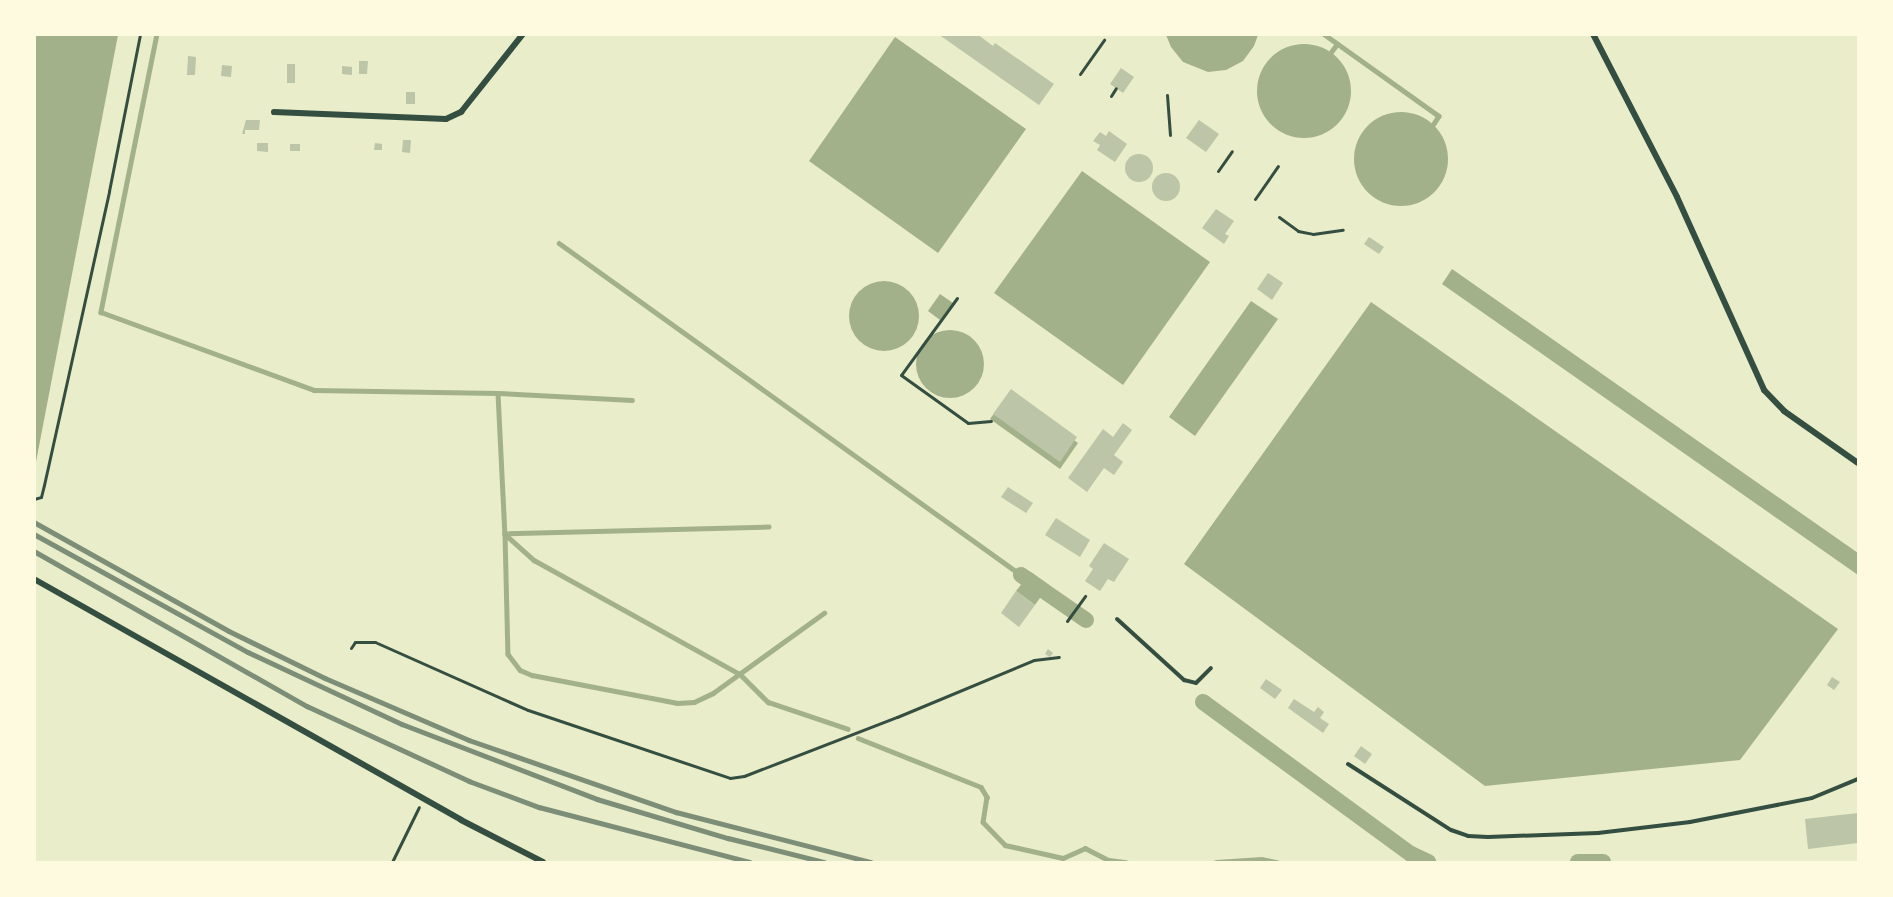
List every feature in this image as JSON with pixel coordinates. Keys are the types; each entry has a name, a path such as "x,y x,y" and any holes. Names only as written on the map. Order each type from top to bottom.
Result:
{"street":[{"path":"274,112 446,119 461,112 523,34"},
{"path":"1593,34 1677,196 1764,390 1784,411 1858,463"},
{"path":"34,579 423,799 543,862"}],"lane":[{"path":"1117,619 1184,680 1196,683 1210,668"},
{"path":"1348,764 1451,830 1468,836 1488,837 1598,833 1690,822 1812,798 1858,779"}],"path":[{"path":"34,499 41,497 44,485 109,191 140,34"},
{"path":"1080,74 1104,40"},
{"path":"1111,96 1116,88"},
{"path":"1167,95 1170,135"},
{"path":"1218,171 1232,152"},
{"path":"1255,199 1278,166"},
{"path":"1279,217 1298,231 1313,234 1344,230"},
{"path":"957,298 901,375 968,423 973,425 991,421"},
{"path":"1067,621 1085,596"},
{"path":"351,648 355,642 375,642 528,710 730,778 744,776 897,717 1034,660 1059,657"},
{"path":"392,862 423,799"}],"shaded area":[{"path":"1166,34 1258,35 1254,46 1243,61 1226,70 1208,72 1183,62 1171,47"},
{"path":"34,35 118,35 35,467"},
{"path":"895,37 1026,129 938,253 809,161"},
{"path":"1304,44 1322,47 1337,58 1348,73 1351,91 1348,109 1337,124 1322,135 1304,138 1286,135 1271,124 1260,109 1257,91 1260,73 1271,58 1286,47"},
{"path":"1401,112 1419,115 1434,126 1445,141 1448,159 1445,177 1434,192 1419,203 1401,206 1383,203 1368,192 1357,177 1354,159 1357,141 1368,126 1383,115"},
{"path":"1082,171 1210,262 1123,385 994,293"},
{"path":"1452,269 1858,553 1858,575 1442,284"},
{"path":"884,281 903,287 913,297 919,316 913,335 903,345 884,351 865,345 855,335 849,316 855,297 865,287"},
{"path":"940,294 953,303 940,320 928,311"},
{"path":"1251,301 1278,319 1195,436 1169,417"},
{"path":"1371,302 1838,629 1740,760 1485,786 1184,564"},
{"path":"943,330 957,330 969,335 979,345 984,364 979,383 969,393 957,398 943,398 931,393 921,383 916,371 916,357 921,345 931,335"},
{"path":"1009,393 1078,443 1060,469 990,419"},
{"path":"1031,572 1049,585 1035,605 1016,591"}],"building":[{"path":"938,34 977,34 993,46 995,43 1054,84 1039,105"},
{"path":"188,56 196,57 195,75 187,75"},
{"path":"359,61 368,61 367,74 359,74"},
{"path":"287,64 295,64 295,83 287,83"},
{"path":"222,65 232,66 231,77 221,76"},
{"path":"342,66 352,67 352,75 342,74"},
{"path":"1121,68 1134,77 1123,93 1110,84"},
{"path":"406,92 415,92 415,104 406,104"},
{"path":"246,120 260,120 259,130 245,130 245,134 242,134"},
{"path":"1199,120 1219,134 1206,152 1186,138"},
{"path":"1109,131 1127,144 1115,162 1097,150 1100,145 1093,141 1100,132 1106,136"},
{"path":"403,140 411,140 410,153 402,152"},
{"path":"257,143 268,143 268,152 257,151"},
{"path":"375,143 382,144 382,150 374,150"},
{"path":"290,144 300,144 300,151 290,151"},
{"path":"1139,154 1149,158 1153,168 1149,178 1139,182 1129,178 1125,168 1129,158"},
{"path":"1166,173 1176,177 1180,187 1176,197 1166,201 1156,197 1152,187 1156,177"},
{"path":"1216,209 1234,221 1225,234 1229,236 1224,244 1202,228"},
{"path":"1369,237 1384,247 1379,254 1364,244"},
{"path":"1268,273 1283,283 1272,300 1257,289"},
{"path":"1011,389 1077,437 1060,462 993,414"},
{"path":"1123,423 1132,430 1114,455 1123,462 1114,475 1104,468 1087,492 1068,478 1103,429 1113,437"},
{"path":"1008,487 1033,503 1026,513 1001,497"},
{"path":"1056,518 1090,540 1080,557 1045,535"},
{"path":"1104,543 1129,559 1114,582 1108,579 1100,591 1085,581 1093,569 1089,566"},
{"path":"1016,591 1035,605 1019,627 1001,613"},
{"path":"1048,649 1053,653 1050,657 1045,654"},
{"path":"1832,677 1840,682 1834,690 1827,685"},
{"path":"1266,679 1282,690 1275,699 1260,688"},
{"path":"1294,699 1314,712 1318,707 1324,712 1320,718 1329,724 1323,733 1288,708"},
{"path":"1361,746 1372,754 1365,764 1354,756"},
{"path":"1858,813 1858,843 1808,849 1805,819"}],"waterway":[{"path":"157,34 101,312 314,390 498,393 505,534 534,560 740,674 768,702 848,729"},
{"path":"1324,34 1439,116 1434,124"},
{"path":"1331,52 1337,44"},
{"path":"559,243 1021,575"},
{"path":"498,393 632,400"},
{"path":"769,527 505,534 508,654 520,670 532,675 677,703 694,702 713,693 824,613"},
{"path":"1021,575 1086,620"},
{"path":"1203,702 1411,854 1428,862"},
{"path":"858,738 981,787 987,797 983,822 1005,845 1063,858 1085,848 1109,860 1126,862"},
{"path":"1216,862 1261,859 1277,862"},
{"path":"1578,862 1603,862"}],"railway":[{"path":"34,522 229,631 325,678 469,740 676,812 871,862"},
{"path":"34,534 248,652 402,724 597,799 728,838 824,862"},
{"path":"34,551 307,706 469,781 539,807 750,862"}]}
